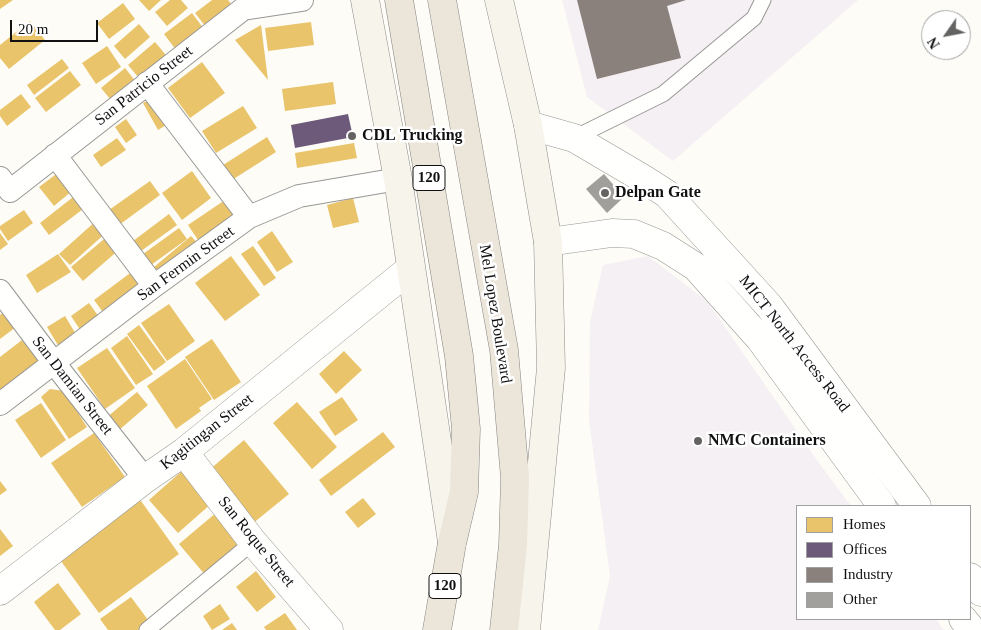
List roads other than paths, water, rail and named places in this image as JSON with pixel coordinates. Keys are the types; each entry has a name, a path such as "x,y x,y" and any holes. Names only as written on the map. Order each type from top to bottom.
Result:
{"highway":[{"name":"120","path":"399,0 458,356 466,429 464,492 452,543 437,630"},
{"name":"Mel Lopez Boulevard","path":"442,0 504,350 515,478 513,545 504,630"}],"main road":[{"name":"120","path":"365,0 398,179 452,543"},
{"path":"499,0 528,125 548,242 551,368 526,630"}],"street":[{"name":"San Patricio Street","path":"0,178 10,191 243,9 302,0"},
{"path":"147,83 250,217"},
{"name":"MICT North Access Road","path":"528,125 574,138 667,194 769,306 916,505"},
{"path":"55,155 154,286"},
{"name":"San Fermin Street","path":"0,404 154,286 250,217 299,196 398,179"},
{"name":"MICT North Access Road","path":"548,242 612,234 634,234 663,246 696,267 760,339 881,505"},
{"name":"Kagitingan Street","path":"0,591 145,479 184,452 410,268"},
{"name":"San Damian Street","path":"0,291 145,479"},
{"name":"San Roque Street","path":"184,452 253,542 325,629"},
{"path":"971,578 981,592"},
{"path":"964,620 972,630"}],"lane":[{"path":"574,138 663,94 754,18 763,0"},
{"path":"147,630 253,542"}],"place":[{"name":"CDL Trucking","path":"352,136"},
{"name":"Delpan Gate","path":"605,193"},
{"name":"NMC Containers","path":"698,441"}]}
